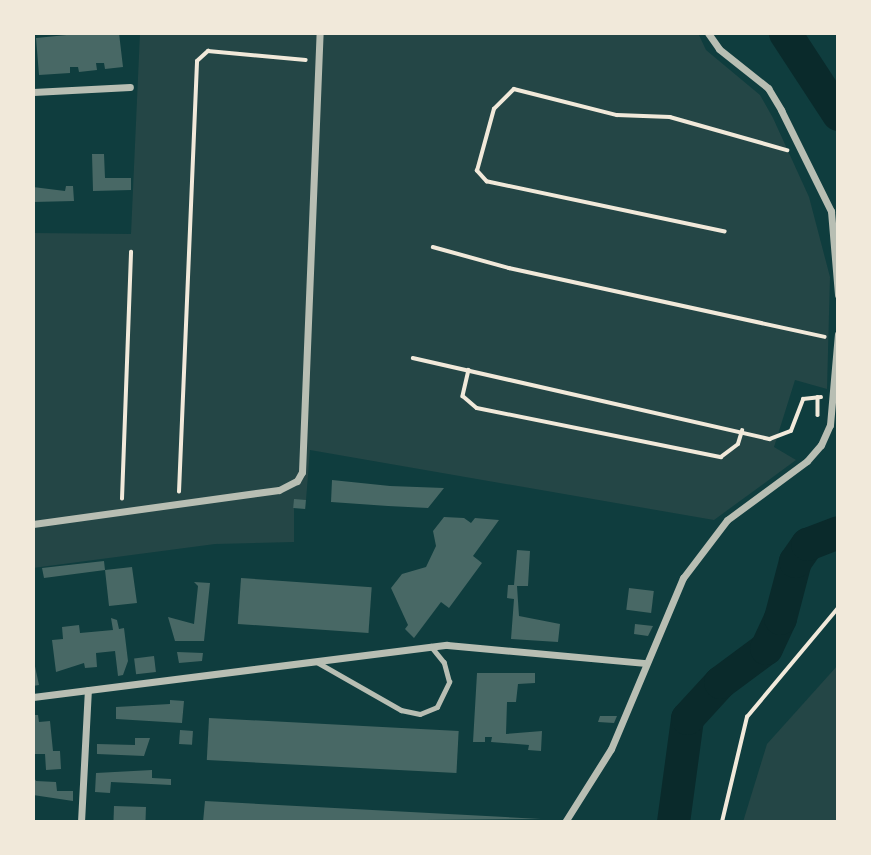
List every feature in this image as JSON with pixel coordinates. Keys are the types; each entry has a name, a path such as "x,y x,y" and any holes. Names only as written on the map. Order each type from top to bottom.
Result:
{"street":[{"path":"33,524 279,490 297,481 302,472 320,33"},
{"path":"708,33 719,49 768,88 831,211 838,295"},
{"path":"33,92 130,87"},
{"path":"565,822 611,748 683,578 727,520 807,461 821,445 830,425 838,334"},
{"path":"33,696 431,647 646,663"},
{"path":"81,822 88,690"}],"lane":[{"path":"316,662 401,710 420,714 437,707 447,690 448,673 431,647"}],"path":[{"path":"178,504 197,61 208,51 318,61"},
{"path":"725,232 487,182 477,172 494,109 514,89 617,115 670,117 799,152"},
{"path":"433,247 778,330 837,339"},
{"path":"122,512 131,253"},
{"path":"413,358 781,439 791,431 803,399 832,398"},
{"path":"469,370 463,396 477,408 721,457 732,452 742,432"},
{"path":"722,822 747,717 838,608"}],"shaded area":[{"path":"140,33 698,33 706,50 760,95 773,118 809,197 830,277 827,389 795,380 774,447 796,460 714,520 310,450 306,500 294,500 294,542 215,544 33,568 33,233 131,234"},
{"path":"838,665 838,822 743,822 767,744"}],"building":[{"path":"119,33 123,67 105,69 104,63 96,63 97,70 79,72 78,67 70,67 70,73 39,75 36,38"},
{"path":"92,154 104,154 105,178 131,178 131,190 93,191"},
{"path":"66,186 73,186 74,201 33,202 33,187 65,191"},
{"path":"332,480 444,488 428,508 331,502"},
{"path":"294,499 306,500 305,509 293,508"},
{"path":"444,517 464,518 471,523 475,518 499,520 473,556 482,563 449,608 441,602 414,638 405,629 408,625 391,588 402,574 426,567 436,546 433,531"},
{"path":"517,550 530,551 528,586 517,586 519,616 560,624 558,642 511,639 514,599 507,598 508,585 514,585"},
{"path":"104,561 105,570 44,578 42,568"},
{"path":"132,567 137,603 109,606 105,570"},
{"path":"241,578 372,587 368,633 238,624"},
{"path":"194,582 210,583 204,641 175,641 168,617 194,624 198,586"},
{"path":"629,588 654,591 651,613 626,610"},
{"path":"111,618 117,620 119,629 124,628 128,661 123,675 118,676 115,651 96,653 97,667 85,668 84,663 56,672 52,640 63,639 62,627 79,625 80,633 113,630"},
{"path":"635,624 653,626 648,636 634,634"},
{"path":"177,652 203,653 202,661 179,663"},
{"path":"154,656 156,672 136,674 134,658"},
{"path":"33,657 39,685 33,686"},
{"path":"477,673 535,673 535,683 518,684 516,702 507,702 506,734 542,731 541,751 528,750 529,745 491,742 492,737 485,737 485,742 473,742"},
{"path":"170,700 184,701 182,723 116,719 116,707 170,704"},
{"path":"33,715 38,715 39,722 50,721 53,751 60,751 61,769 46,770 45,754 33,754"},
{"path":"600,716 617,716 614,723 598,722"},
{"path":"209,718 459,731 456,773 207,760"},
{"path":"180,730 193,731 192,745 179,744"},
{"path":"135,738 150,738 144,756 97,754 97,744 135,745"},
{"path":"152,770 152,778 171,779 171,785 111,782 110,793 95,792 96,773"},
{"path":"33,776 36,781 56,782 57,791 73,791 73,801 33,795"},
{"path":"205,801 541,819 203,822"},
{"path":"114,806 146,807 145,822 113,822"}],"waterway":[{"path":"785,33 838,114"},
{"path":"673,822 687,718 720,682 766,648 780,618 795,561 807,544 838,532"}]}
